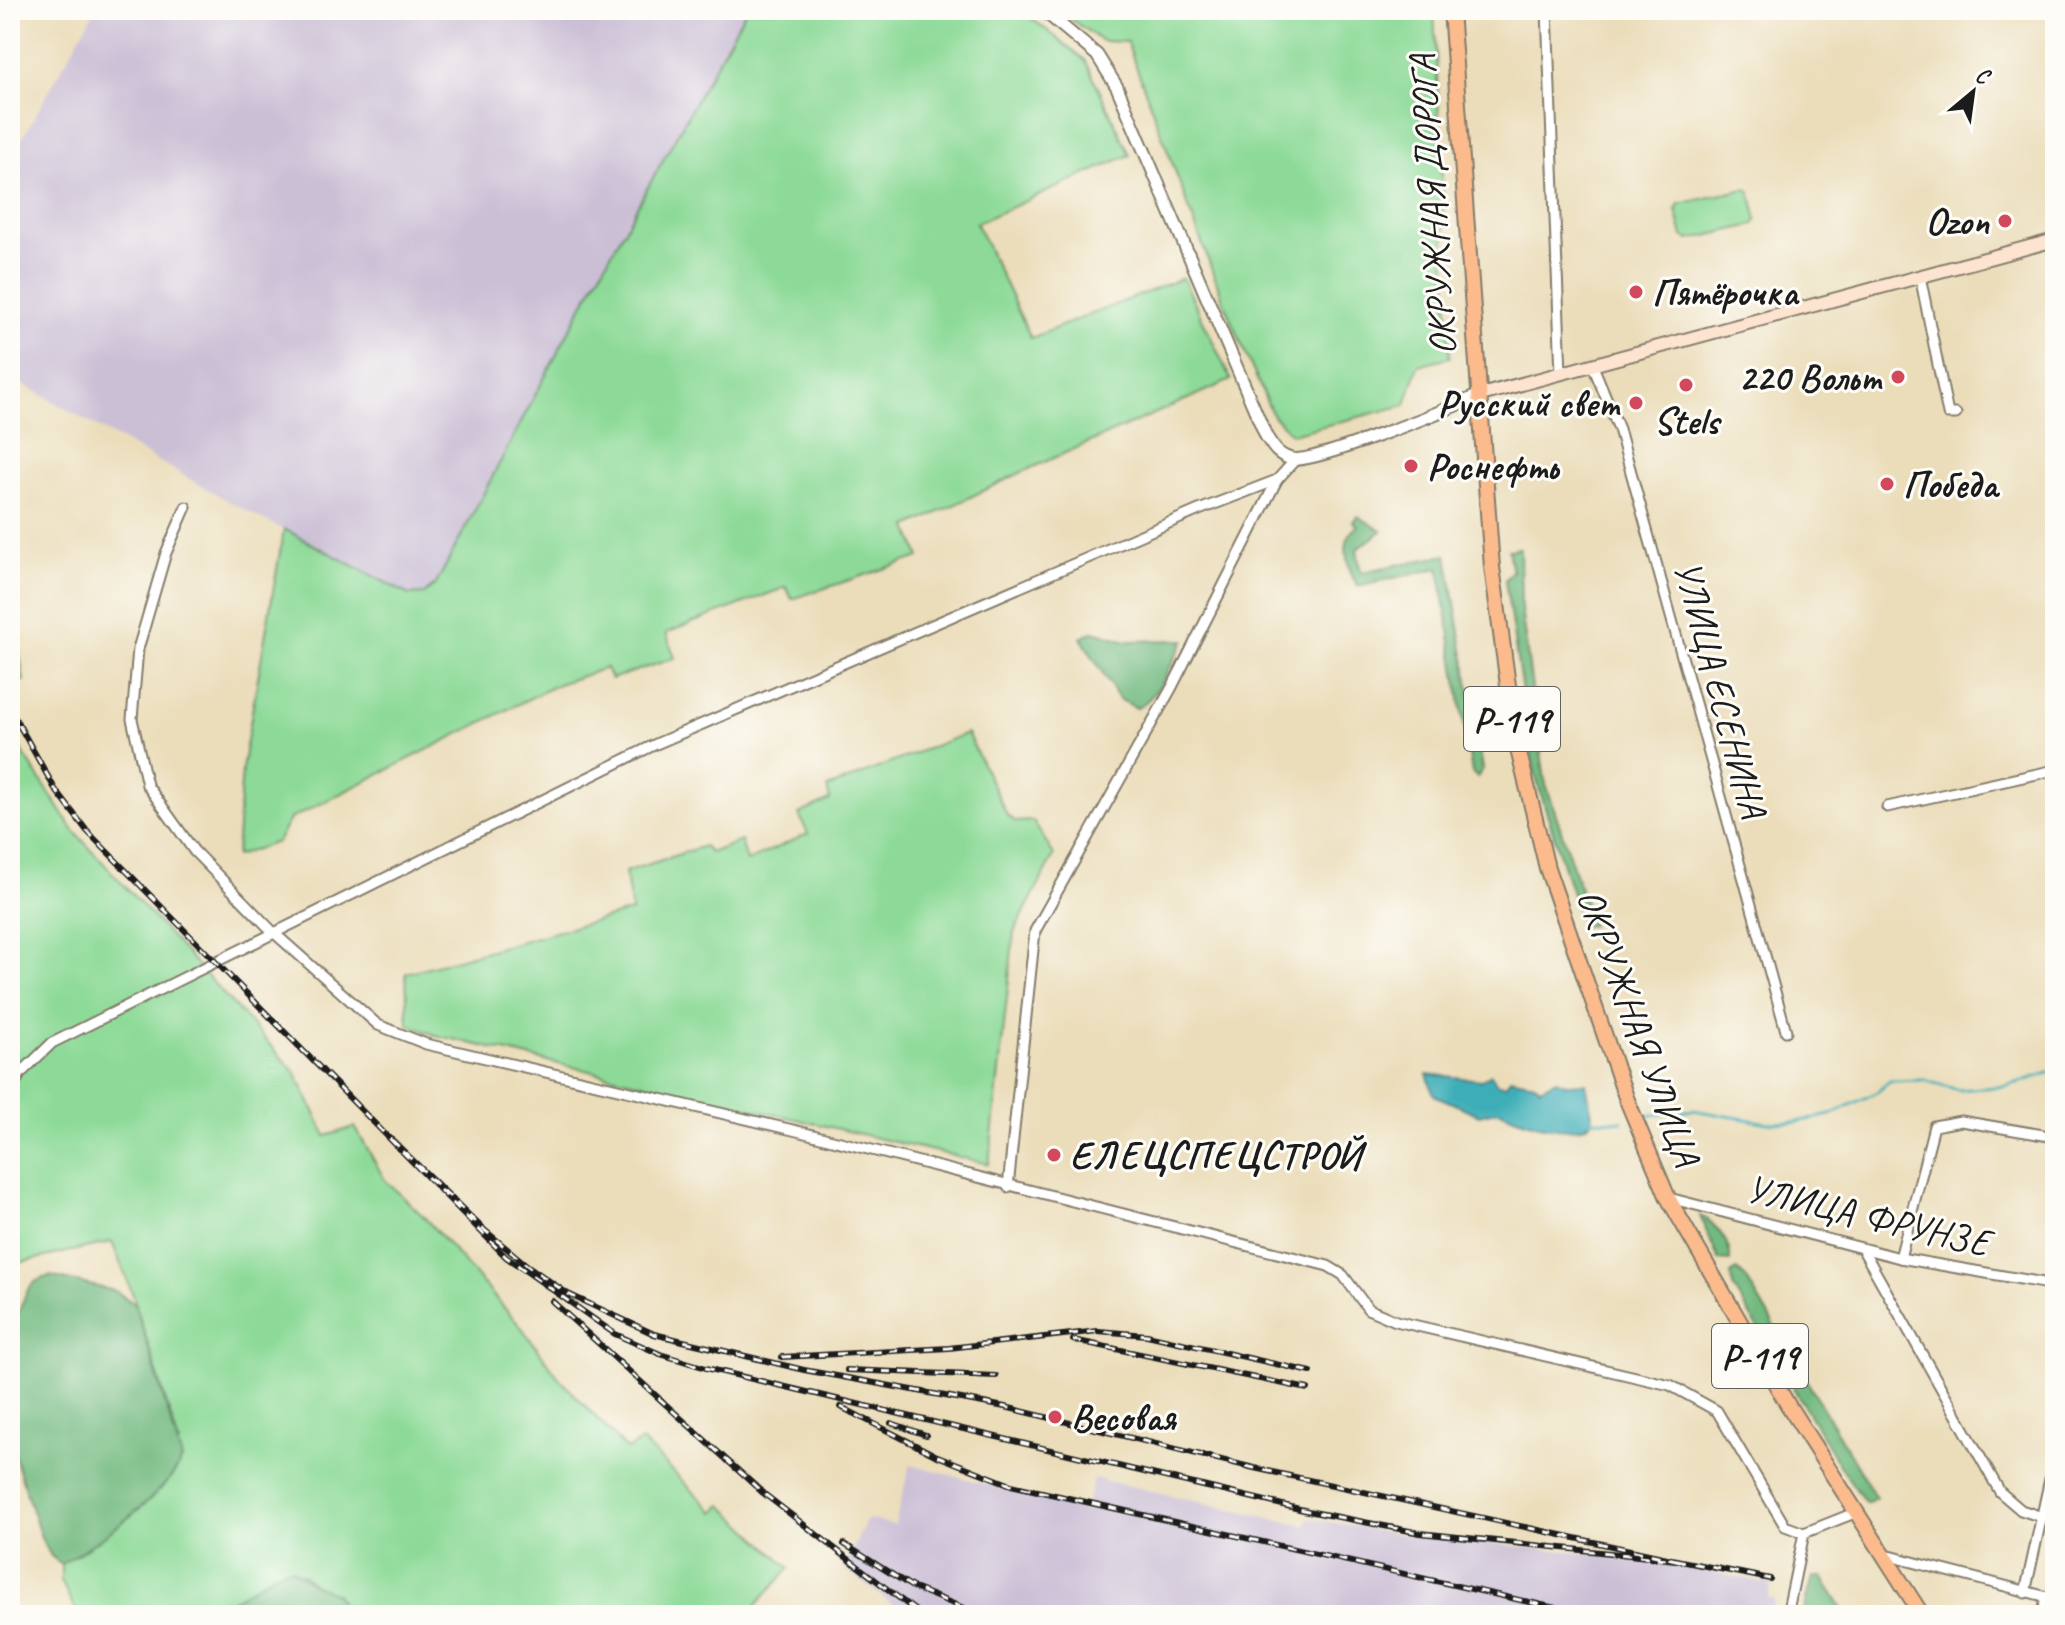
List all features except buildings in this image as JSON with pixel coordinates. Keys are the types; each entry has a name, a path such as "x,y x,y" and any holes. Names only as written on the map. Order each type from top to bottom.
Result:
{"highway":[{"name":"ОКРУЖНАЯ ДОРОГА","path":"1451,10 1477,396"},
{"name":"ОКРУЖНАЯ УЛИЦА","path":"1477,396 1496,598 1515,737 1532,813 1565,924 1627,1100 1668,1198 1788,1405 1922,1615"}],"main road":[{"path":"1477,396 2055,240"}],"street":[{"path":"1043,10 1097,55 1117,87 1266,436 1278,454 1295,460"},
{"path":"1547,10 1561,374"},
{"path":"1920,276 1948,414 1956,414"},
{"name":"УЛИЦА ЕСЕНИНА","path":"1593,366 1619,429 1786,1031"},
{"path":"1008,1187 1035,931 1172,687 1277,480 1295,460 1423,421 1477,396"},
{"path":"10,1091 21,1073 52,1043 272,931 656,744 1199,510 1277,480"},
{"path":"186,507 166,553 138,649 132,719 147,785 194,851 272,931 378,1025 426,1044 797,1131 1328,1266 1343,1275 1368,1309 1396,1321 1670,1385 1717,1411 1785,1526 1804,1533 1857,1512"},
{"path":"1887,807 2055,770"},
{"path":"1900,1258 1934,1126 1961,1121 2055,1137"},
{"name":"УЛИЦА ФРУНЗЕ","path":"1668,1198 1863,1250 2055,1285"},
{"path":"1863,1250 2000,1492 2021,1510 2042,1517"},
{"path":"2025,1593 2055,1456"},
{"path":"1787,1615 1804,1533"},
{"path":"1882,1554 2050,1598 2043,1615"}],"shaded area":[{"path":"95,10 746,10 601,273 436,584 424,594 409,595 230,502 10,377 10,256 19,144"},
{"path":"910,1464 1085,1511 1094,1478 1306,1526 1308,1518 1405,1535 1635,1558 1771,1583 1768,1598 1775,1600 1771,1615 906,1615 844,1568 867,1519 895,1525"}],"green space":[{"path":"746,10 1021,10 1085,60 1130,155 976,223 1031,338 1183,278 1231,380 1022,472 908,527 920,557 792,599 786,587 666,633 675,658 611,679 606,668 558,684 290,819 277,842 236,856 242,769 284,529 409,595 424,594 436,584 580,310"},
{"path":"1057,10 1434,10 1450,357 1418,365 1406,405 1292,434 1273,416 1230,318 1127,42 1102,41"},
{"path":"1745,189 1750,191 1757,220 1753,225 1689,240 1683,236 1676,210 1679,204"},
{"path":"1358,516 1382,531 1357,549 1361,572 1447,555 1483,769 1477,777 1472,773 1439,568 1358,586 1350,571 1346,546 1352,531 1358,526 1353,521"},
{"path":"1520,548 1521,609 1545,781 1592,925 1582,926 1534,771 1505,580 1512,571 1508,550"},
{"path":"10,561 16,583 13,616 24,681 12,680 10,676"},
{"path":"1094,631 1126,641 1185,640 1159,687 1137,708 1119,699 1081,638"},
{"path":"10,733 74,831 295,1072 326,1136 355,1127 385,1180 424,1217 522,1328 560,1379 627,1450 642,1441 714,1512 722,1505 790,1568 747,1615 346,1615 336,1594 314,1585 303,1574 274,1574 231,1601 206,1603 179,1615 78,1615 61,1581 61,1564 103,1534 179,1443 133,1295 112,1242 18,1263 10,1245"},
{"path":"967,733 1007,815 1016,822 1033,821 1054,855 1014,932 989,1164 435,1035 408,1024 406,973 632,911 625,872 704,846 710,853 741,841 747,861 808,834 799,814 830,800 827,788"},
{"path":"1700,1216 1721,1234 1730,1261 1719,1260"},
{"path":"1737,1270 1746,1278 1876,1498 1866,1503 1839,1465 1733,1286 1731,1274"},
{"path":"50,1276 115,1291 135,1304 182,1459 162,1488 146,1503 93,1544 61,1564 51,1556 41,1538 10,1442 10,1323 28,1289"},
{"path":"291,1568 314,1585 336,1594 346,1615 179,1615 206,1603 231,1601 274,1574"},
{"path":"1813,1577 1822,1577 1846,1615 1803,1615"}],"water":[{"path":"1427,1074 1481,1080 1491,1074 1497,1084 1506,1085 1510,1078 1535,1083 1540,1088 1556,1080 1566,1084 1586,1083 1593,1120 1585,1126 1561,1129 1533,1123 1499,1110 1479,1115 1434,1095"}],"waterway":[{"path":"1645,1116 1693,1110 1768,1123 1797,1122 1830,1115 1877,1092 1890,1081 1924,1080 1959,1090 2007,1086 2055,1071"},
{"path":"1593,1120 1622,1121"}],"railway":[{"path":"10,709 55,789 87,831 506,1257 615,1334 660,1354 706,1368 1308,1511 1420,1533 1676,1560 1254,1468 1005,1407 804,1370 654,1334 568,1294 528,1266 482,1228 392,1140"},
{"path":"552,1301 763,1493 921,1615"},
{"path":"782,1357 949,1348 1098,1331 1147,1335 1311,1372"},
{"path":"1073,1340 1308,1389"},
{"path":"847,1370 996,1376"},
{"path":"841,1407 935,1455 1011,1485 1586,1615"},
{"path":"891,1423 926,1435"},
{"path":"844,1544 914,1588 981,1615"},
{"path":"1676,1560 1770,1579"}],"place":[{"name":"Ozon","path":"2005,221"},
{"name":"Пятёрочка","path":"1636,292"},
{"name":"220 Вольт","path":"1898,377"},
{"name":"Stels","path":"1686,385"},
{"name":"Русский свет","path":"1636,403"},
{"name":"Роснефть","path":"1411,466"},
{"name":"Победа","path":"1887,484"},
{"name":"ЕЛЕЦСПЕЦСТРОЙ","path":"1054,1155"},
{"name":"Весовая","path":"1055,1417"}]}
